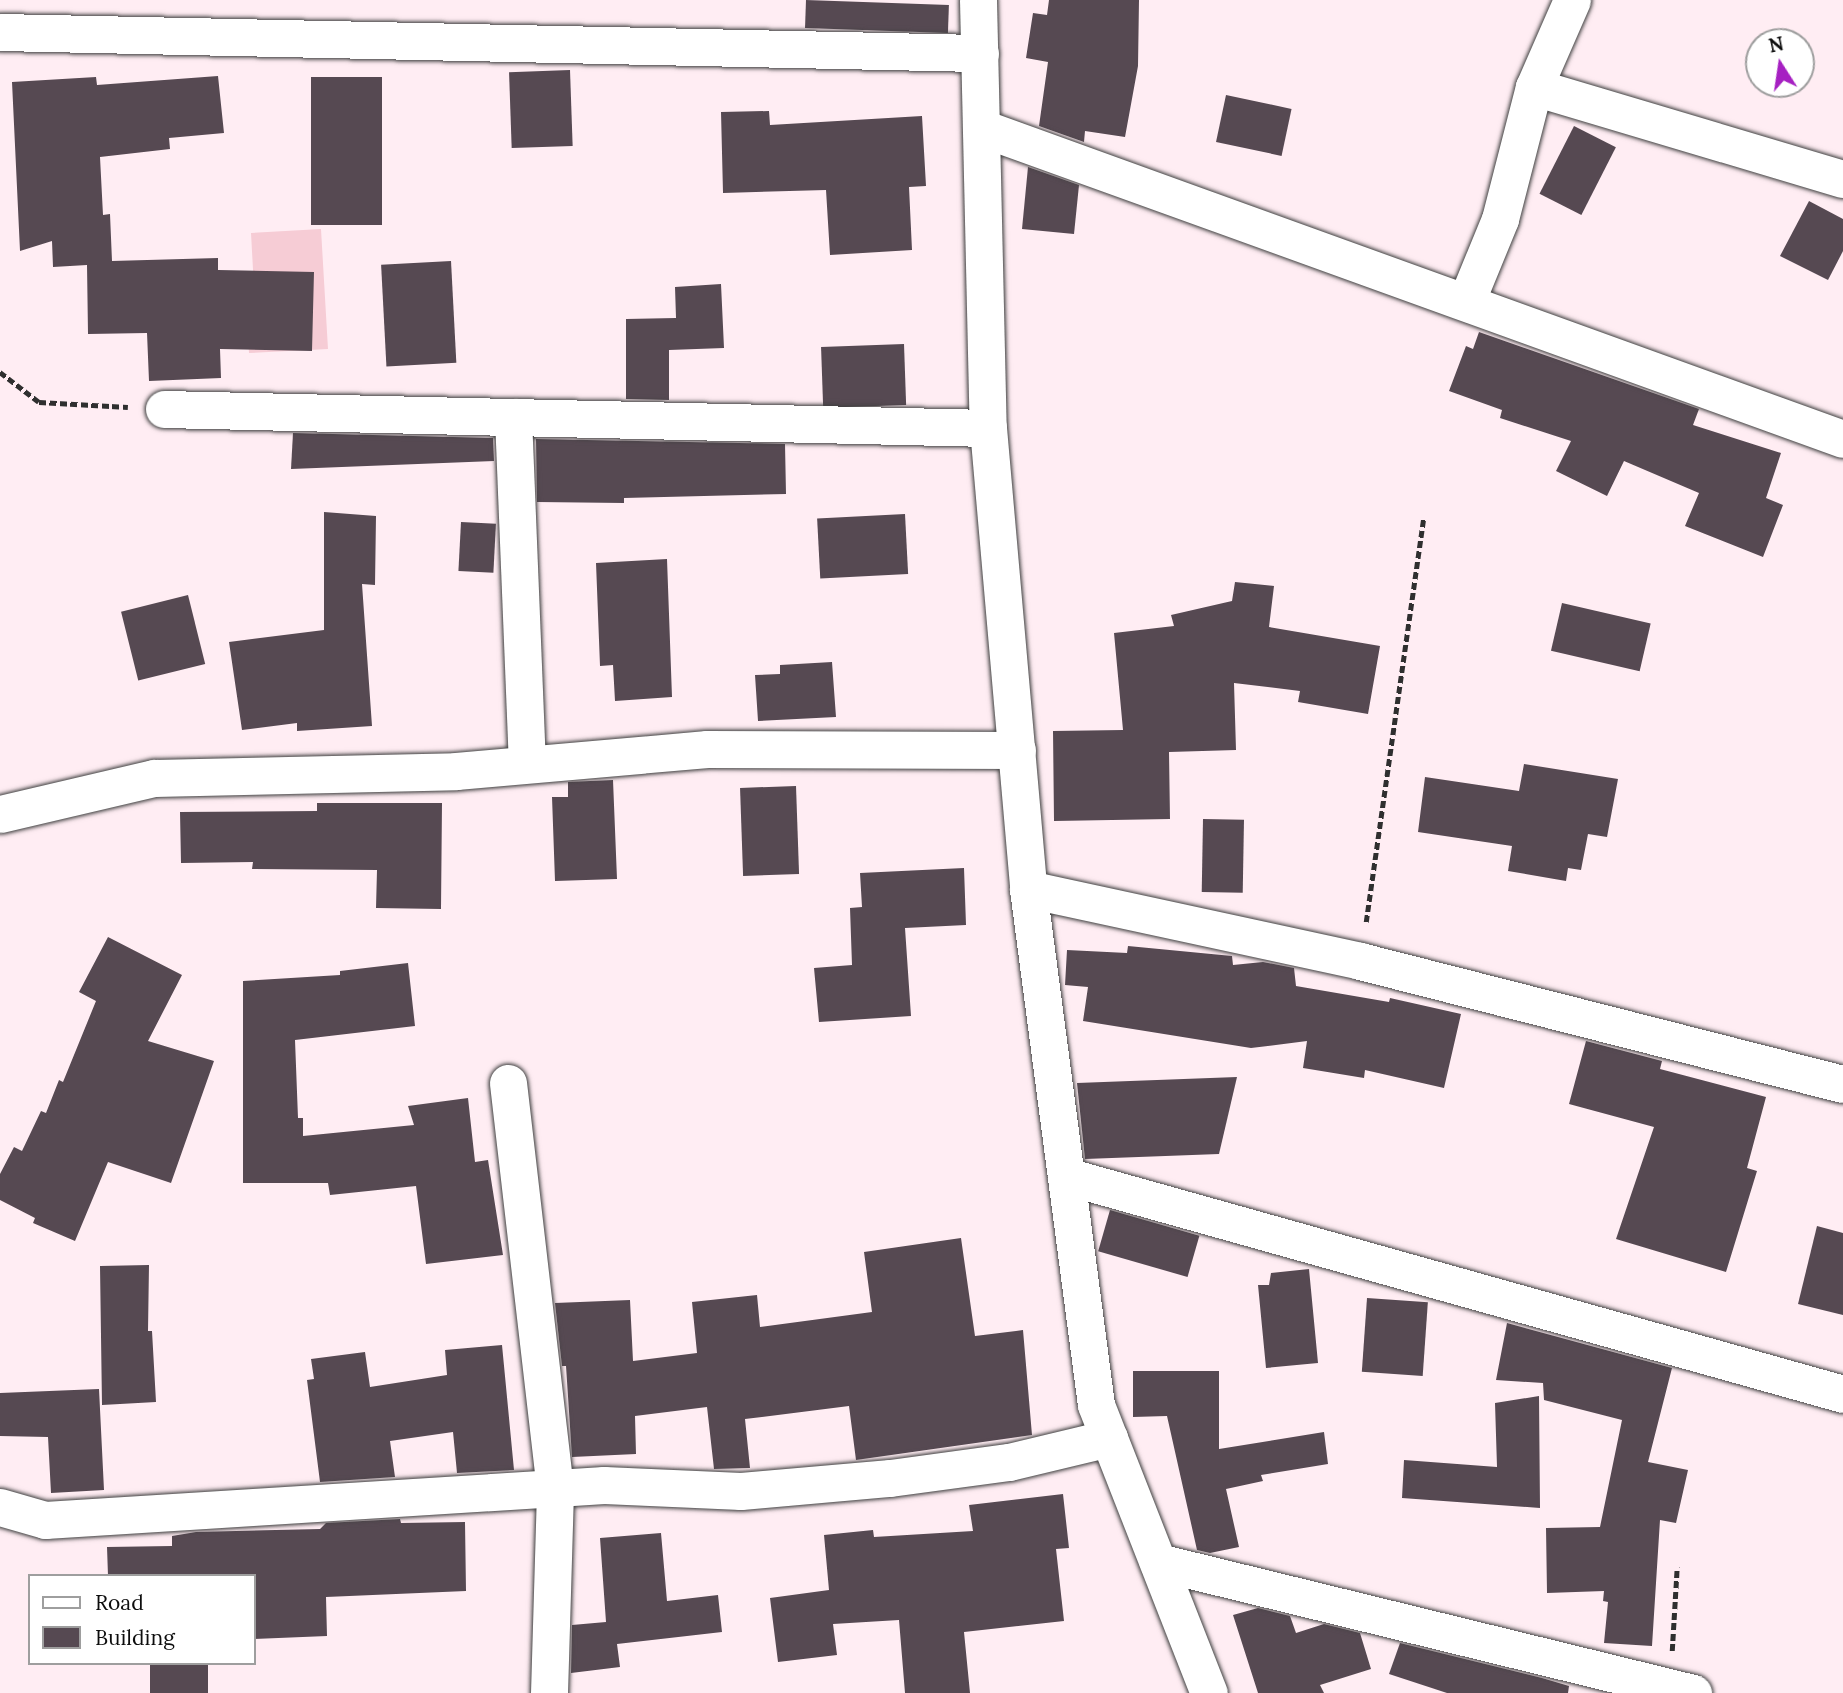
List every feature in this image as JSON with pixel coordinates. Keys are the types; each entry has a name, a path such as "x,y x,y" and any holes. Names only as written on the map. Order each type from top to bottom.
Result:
{"street":[{"path":"978,0 988,428 1028,889 1096,1405 1209,1693"},
{"path":"1466,302 1500,219 1534,87 1572,0"},
{"path":"0,32 980,53"},
{"path":"1534,87 1843,178"},
{"path":"982,128 1843,439"},
{"path":"164,409 988,428"},
{"path":"513,417 527,764"},
{"path":"0,814 153,778 456,771 707,749 1017,750"},
{"path":"1028,889 1360,961 1843,1084"},
{"path":"508,1083 555,1491 549,1693"},
{"path":"1066,1176 1843,1394"},
{"path":"0,1507 45,1520 421,1494 555,1491 604,1485 741,1490 890,1478 1009,1462 1109,1438"},
{"path":"1158,1562 1681,1690"}],"path":[{"path":"0,372 39,402 164,409"},
{"path":"1360,961 1424,517"},
{"path":"1678,1567 1681,1690"}],"shaded area":[{"path":"321,229 328,349 249,353 245,289 254,288 251,233"}],"building":[{"path":"806,0 949,5 948,33 805,28"},
{"path":"1049,0 1139,0 1138,66 1125,137 1085,131 1084,142 1039,126 1048,62 1026,58 1033,13 1047,15"},
{"path":"570,70 573,146 512,148 509,72"},
{"path":"218,76 224,133 169,138 170,149 100,157 103,215 110,214 112,261 218,258 218,270 314,272 312,351 220,349 221,378 149,381 147,333 88,334 87,265 53,267 52,241 20,251 12,82 96,77 97,85"},
{"path":"311,77 382,77 382,225 311,225"},
{"path":"1226,95 1292,109 1282,156 1216,142"},
{"path":"769,111 770,125 922,116 926,186 909,187 912,250 830,255 826,190 723,193 721,112"},
{"path":"1574,126 1616,147 1581,215 1539,194"},
{"path":"1028,167 1079,185 1074,234 1022,229"},
{"path":"1809,201 1843,219 1843,251 1828,280 1780,256"},
{"path":"451,261 456,363 386,367 381,265"},
{"path":"721,284 724,348 669,350 669,400 626,399 626,319 676,318 675,287"},
{"path":"1479,332 1699,409 1693,425 1781,453 1766,498 1783,505 1763,557 1685,526 1699,493 1624,461 1607,496 1556,471 1571,441 1500,418 1502,410 1449,391 1466,346 1473,349"},
{"path":"904,344 906,405 823,408 821,347"},
{"path":"293,433 493,438 494,461 291,469"},
{"path":"536,439 785,444 786,494 624,498 624,503 537,502"},
{"path":"324,512 376,516 375,585 362,584 372,726 297,731 297,723 242,730 229,642 324,630"},
{"path":"905,514 908,574 820,579 817,519"},
{"path":"461,522 496,524 493,573 458,571"},
{"path":"667,559 672,697 615,701 613,665 600,666 596,563"},
{"path":"1235,582 1274,586 1269,627 1380,646 1368,714 1298,702 1300,691 1234,683 1236,750 1169,752 1170,819 1054,821 1053,731 1123,730 1114,633 1174,626 1171,615 1232,601"},
{"path":"188,595 205,664 138,681 121,612"},
{"path":"1562,603 1651,623 1640,671 1551,651"},
{"path":"832,662 836,717 758,721 755,675 780,674 780,665"},
{"path":"1524,764 1618,779 1607,837 1588,834 1581,870 1568,868 1566,881 1508,871 1512,846 1418,832 1425,777 1519,791"},
{"path":"613,780 617,879 555,881 552,797 568,797 568,782"},
{"path":"796,786 799,874 743,876 740,788"},
{"path":"317,803 442,803 441,909 376,908 377,870 252,869 253,862 181,863 180,812 317,811"},
{"path":"1203,819 1244,820 1243,893 1202,892"},
{"path":"964,868 966,925 905,928 911,1016 819,1022 814,968 852,965 850,908 862,907 860,873"},
{"path":"108,937 182,975 148,1041 214,1061 171,1183 108,1162 75,1241 33,1223 35,1218 0,1200 0,1174 14,1147 22,1151 41,1111 46,1113 59,1080 63,1082 96,1001 79,992"},
{"path":"1128,946 1232,956 1233,965 1263,962 1294,968 1296,986 1389,1002 1390,998 1461,1014 1444,1088 1365,1070 1364,1078 1303,1068 1307,1041 1251,1048 1083,1021 1088,987 1065,985 1067,950 1127,953"},
{"path":"408,963 415,1026 295,1040 298,1118 303,1118 303,1136 414,1125 408,1106 468,1098 475,1162 488,1160 503,1255 426,1264 416,1186 330,1195 328,1183 243,1183 243,981 340,975 340,971"},
{"path":"1586,1041 1662,1061 1660,1069 1766,1097 1747,1168 1757,1171 1726,1272 1616,1239 1654,1127 1569,1104"},
{"path":"1237,1077 1219,1154 1085,1159 1077,1083"},
{"path":"1110,1210 1199,1236 1188,1277 1098,1251"},
{"path":"1817,1226 1843,1233 1843,1315 1798,1304"},
{"path":"961,1238 975,1336 1023,1330 1032,1435 856,1460 849,1406 745,1419 750,1468 714,1469 707,1407 635,1416 636,1454 572,1457 566,1366 562,1366 555,1303 630,1300 633,1361 697,1353 692,1302 757,1295 760,1327 872,1312 864,1252"},
{"path":"149,1265 148,1331 152,1331 156,1402 102,1405 100,1266"},
{"path":"1309,1269 1318,1363 1266,1368 1258,1285 1269,1285 1271,1273"},
{"path":"1367,1298 1428,1302 1423,1376 1362,1372"},
{"path":"1507,1323 1672,1368 1648,1462 1688,1470 1676,1523 1660,1520 1652,1646 1604,1643 1608,1602 1603,1601 1604,1591 1547,1593 1546,1528 1600,1527 1622,1420 1544,1400 1543,1383 1496,1380"},
{"path":"502,1345 514,1470 457,1473 453,1432 390,1441 395,1477 320,1482 307,1380 314,1379 311,1359 365,1352 370,1387 447,1375 445,1350"},
{"path":"1133,1371 1219,1371 1219,1449 1324,1432 1328,1464 1261,1475 1263,1481 1226,1489 1239,1547 1210,1553 1197,1550 1167,1416 1133,1417"},
{"path":"99,1389 104,1490 51,1493 48,1437 0,1436 0,1393"},
{"path":"1539,1396 1540,1508 1402,1498 1404,1460 1497,1467 1495,1403"},
{"path":"1063,1494 1069,1548 1056,1549 1064,1621 964,1632 970,1693 905,1693 899,1620 833,1624 837,1655 778,1662 770,1598 829,1590 824,1535 873,1530 874,1537 973,1531 969,1505"},
{"path":"400,1519 401,1523 465,1522 466,1591 326,1597 327,1636 256,1639 256,1574 108,1574 107,1547 172,1546 172,1536 196,1532 320,1529 326,1523"},
{"path":"661,1533 667,1601 718,1595 722,1632 617,1644 620,1667 571,1673 572,1625 606,1622 600,1538"},
{"path":"1258,1608 1290,1616 1296,1633 1324,1624 1360,1633 1371,1669 1320,1685 1324,1693 1258,1693 1233,1615"},
{"path":"1400,1643 1569,1686 1568,1693 1447,1693 1389,1674"},
{"path":"150,1665 208,1665 208,1693 150,1693"}]}
